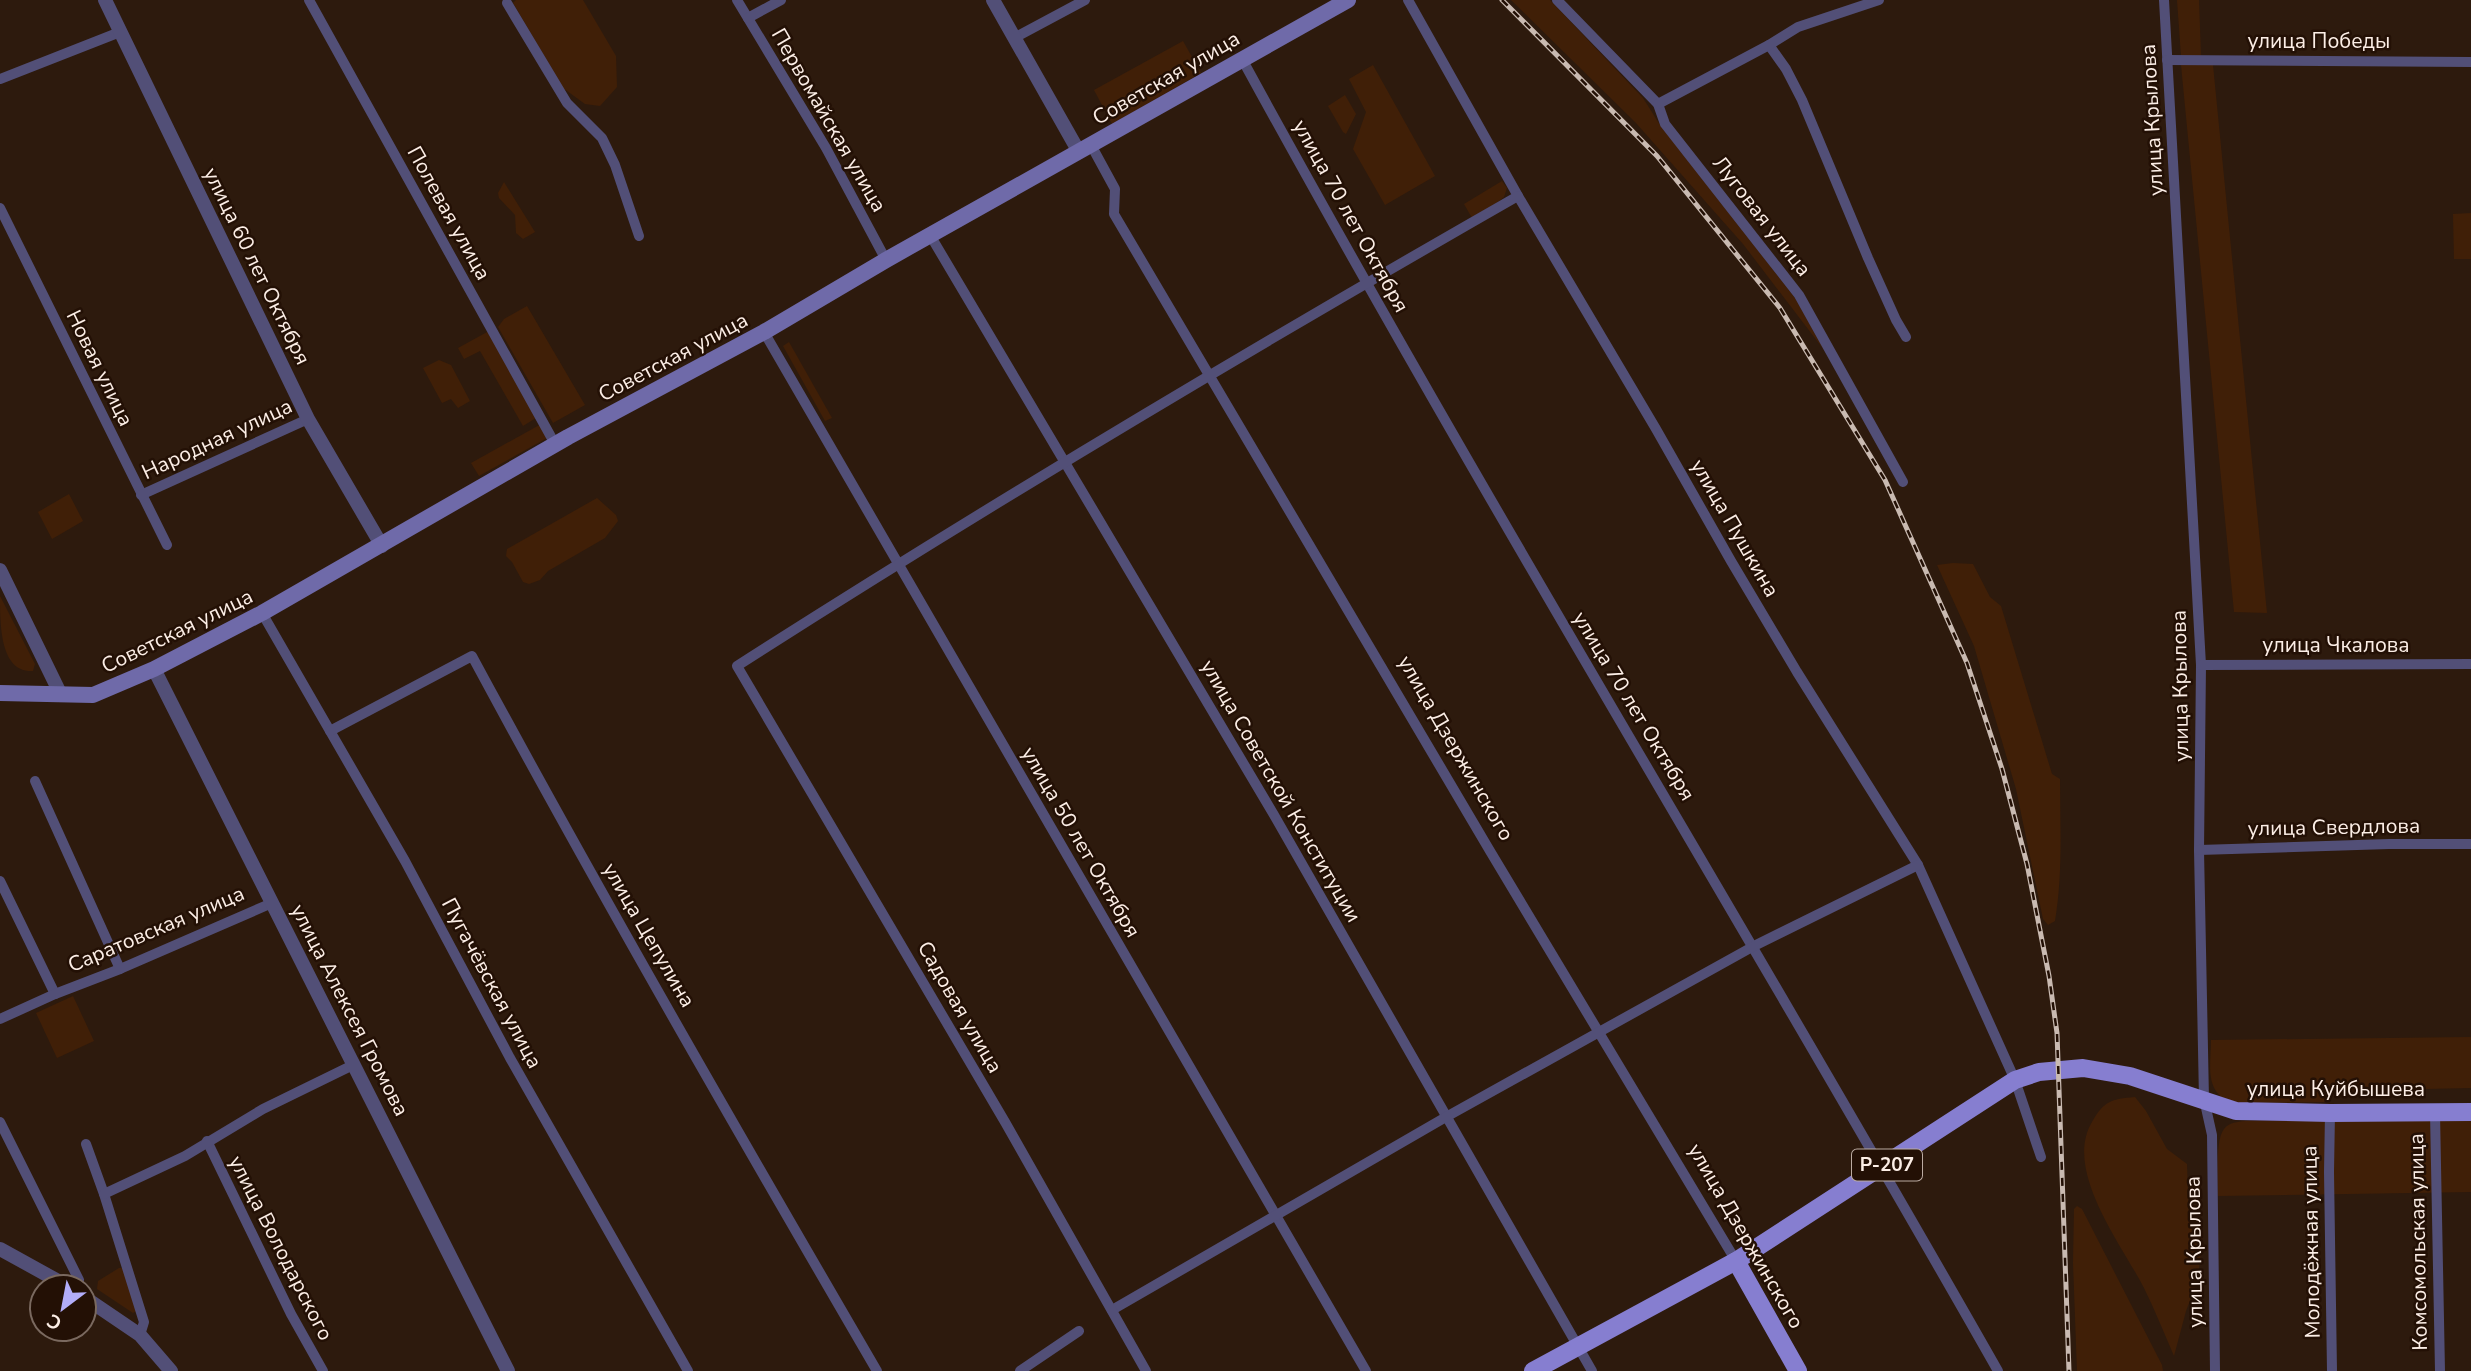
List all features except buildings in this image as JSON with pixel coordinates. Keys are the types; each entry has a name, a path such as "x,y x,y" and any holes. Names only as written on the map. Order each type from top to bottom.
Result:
{"main road":[{"name":"Советская улица","path":"0,693 93,695 262,614 555,444 764,332 886,260 1348,0"},
{"name":"улица Куйбышева","path":"2015,1080 2039,1072 2084,1068 2106,1070 2236,1111 2471,1112"},
{"name":"Р-207","path":"1533,1371 1736,1261 2015,1080"},
{"name":"улица Дзержинского","path":"1736,1261 1798,1371"}],"street":[{"name":"улица 60 лет Октября","path":"105,0 308,419 382,545"},
{"name":"Полевая улица","path":"309,0 555,444"},
{"name":"Первомайская улица","path":"737,0 826,148 886,260"},
{"path":"748,18 781,0"},
{"path":"993,0 1014,38 1085,148"},
{"path":"1014,38 1085,0"},
{"name":"улица Пушкина","path":"1408,0 1518,196 1790,661 1918,865 2015,1080 2041,1157"},
{"name":"Луговая улица","path":"1557,0 1658,104 1665,124 1799,295 1903,482"},
{"path":"1658,104 1798,27 1879,0"},
{"name":"улица Крылова","path":"2164,0 2201,665 2199,850 2204,1099 2212,1135 2215,1371"},
{"path":"507,3 567,103 602,138 615,165 639,236"},
{"path":"0,79 120,32"},
{"path":"1769,45 1786,69 1802,100 1868,258 1906,337"},
{"name":"улица 70 лет Октября","path":"1242,59 1366,283 1579,654 1754,946 1998,1371"},
{"name":"улица Победы","path":"2167,60 2471,62"},
{"name":"улица Дзержинского","path":"1085,148 1115,189 1114,214 1598,1034 1736,1261"},
{"path":"897,564 1209,375 1518,196"},
{"name":"Новая улица","path":"0,208 167,545"},
{"name":"улица Советской Конституции","path":"930,235 1274,815 1592,1371"},
{"name":"улица 50 лет Октября","path":"764,332 1366,1371"},
{"name":"Народная улица","path":"141,495 308,419"},
{"name":"Садовая улица","path":"897,564 737,666 1005,1122 1146,1371"},
{"path":"0,570 61,695"},
{"name":"Пугачёвская улица","path":"262,614 405,861 510,1058 688,1371"},
{"name":"улица Цепулина","path":"330,730 472,656 656,988 877,1371"},
{"name":"улица Чкалова","path":"2201,665 2471,664"},
{"name":"улица Алексея Громова","path":"154,668 508,1371"},
{"path":"35,781 120,969"},
{"name":"улица Свердлова","path":"2199,850 2471,844"},
{"path":"1112,1310 1447,1116 1754,946 1918,865"},
{"name":"Саратовская улица","path":"0,881 55,994"},
{"name":"Саратовская улица","path":"0,1019 272,903"},
{"path":"104,1194 185,1156 206,1141 263,1110 353,1065"},
{"name":"Молодёжная улица","path":"2330,1113 2332,1371"},
{"name":"Комсомольская улица","path":"2435,1113 2440,1371"},
{"path":"0,1122 76,1273"},
{"name":"улица Володарского","path":"206,1141 290,1314 323,1371"},
{"path":"86,1144 144,1322 140,1335"},
{"path":"0,1249 45,1273"},
{"path":"98,1306 140,1335 171,1371"},
{"path":"1020,1371 1079,1331"}],"shaded area":[{"path":"516,0 583,0 616,56 617,87 600,106 585,104 563,88 513,3"},
{"path":"1511,0 1550,0 1643,98 1660,125 1795,298 1824,350 1743,244 1636,123"},
{"path":"2177,0 2199,0 2201,56 2181,56"},
{"path":"1183,41 1201,73 1112,124 1094,90"},
{"path":"1373,65 1435,176 1385,205 1353,149 1366,112 1349,79"},
{"path":"2181,65 2213,65 2267,613 2234,612"},
{"path":"1345,95 1356,114 1346,134 1328,106"},
{"path":"1502,181 1507,188 1504,197 1472,218 1464,204"},
{"path":"504,182 535,232 523,239 516,233 515,215 499,198 498,193"},
{"path":"2471,213 2471,259 2454,259 2453,214"},
{"path":"527,306 585,405 553,423 498,327 504,319"},
{"path":"489,331 536,418 523,426 480,351 464,359 458,348"},
{"path":"789,342 832,418 825,421 783,346"},
{"path":"439,360 451,365 470,401 458,408 451,399 442,403 423,368"},
{"path":"543,423 549,437 479,476 471,463"},
{"path":"69,494 83,521 52,539 38,512"},
{"path":"597,498 616,515 618,521 605,538 548,571 540,580 529,584 523,582 506,556 507,549"},
{"path":"1973,564 1990,597 2001,606 2052,774 2060,779 2059,886 2055,921 2048,925 2043,919 2016,789 1974,646 1937,565"},
{"path":"0,596 35,664 33,671 22,670 8,656 2,633"},
{"path":"73,996 94,1041 57,1058 36,1013"},
{"path":"2471,1037 2471,1088 2330,1091 2330,1102 2229,1103 2221,1097 2212,1083 2211,1040"},
{"path":"2135,1097 2167,1149 2187,1164 2189,1221 2203,1229 2198,1280 2186,1311 2174,1356 2144,1288 2099,1207 2085,1162 2085,1141 2100,1110 2114,1100"},
{"path":"2471,1119 2471,1192 2218,1196 2219,1142 2224,1129 2234,1123"},
{"path":"2077,1206 2082,1209 2163,1371 2077,1371 2073,1263 2074,1209"},
{"path":"119,1268 124,1268 138,1310 133,1313 98,1290 98,1281"}],"railway":[{"path":"1502,0 1657,156 1780,308 1885,480 1967,663 2002,769 2027,864 2049,976 2057,1033 2069,1371"}]}
